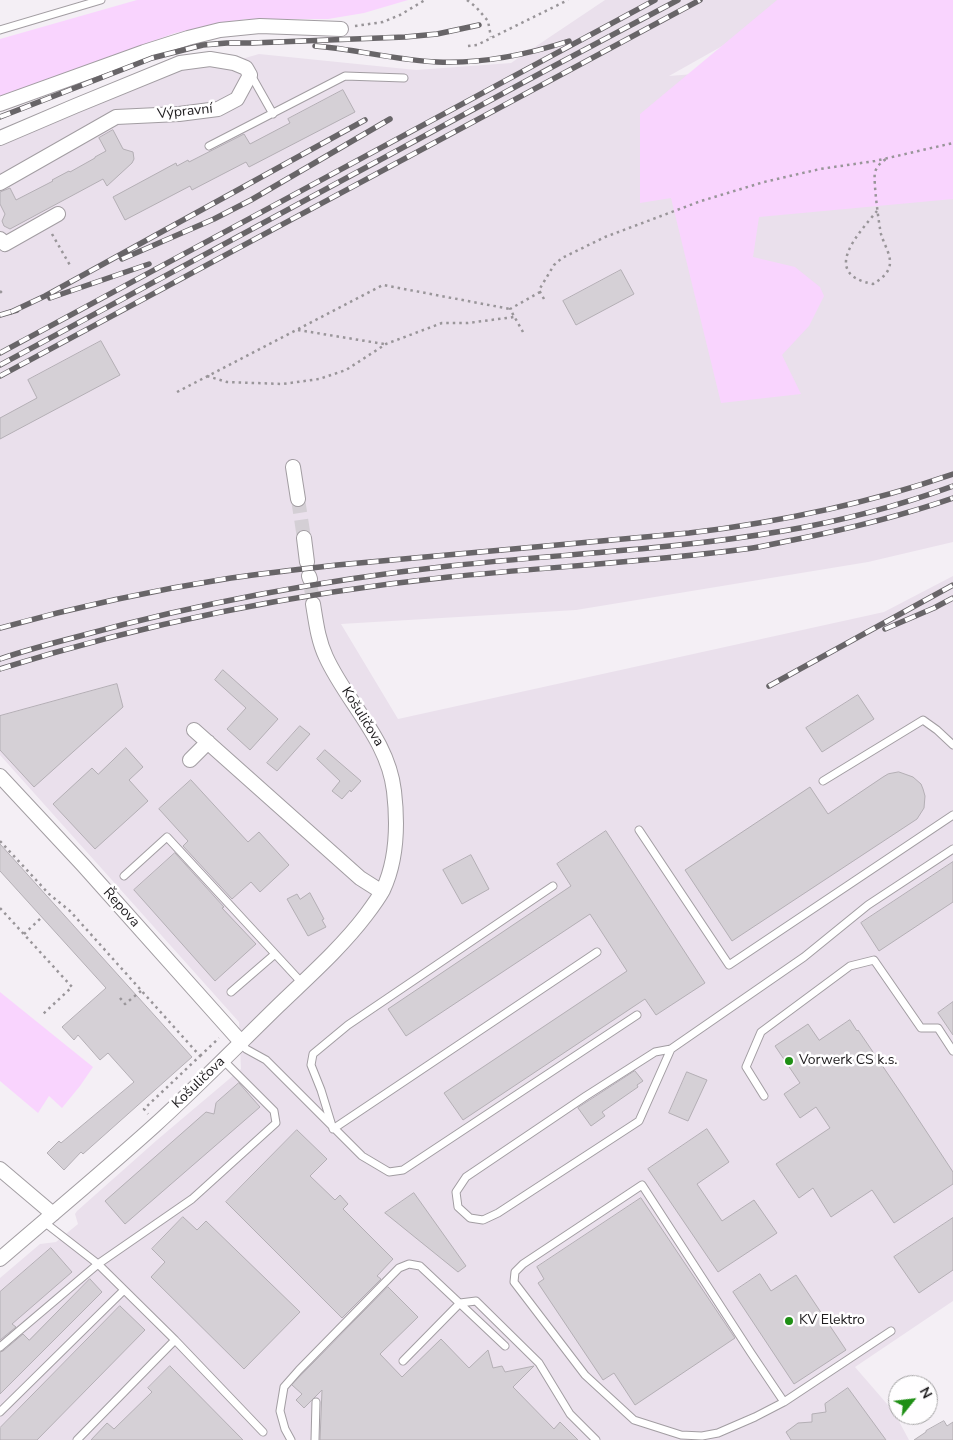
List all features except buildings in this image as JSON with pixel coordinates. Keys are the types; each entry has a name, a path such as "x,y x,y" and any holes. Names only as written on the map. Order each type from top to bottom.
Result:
{"street":[{"path":"0,104 144,52 220,30 260,26 341,28"},
{"path":"0,138 180,63 210,59 218,60 234,63 246,68 250,75"},
{"name":"Výpravní","path":"0,183 116,117 179,114 218,109 237,99 250,75"},
{"path":"0,239 5,244 58,214"},
{"path":"293,467 298,499"},
{"path":"304,538 309,572"},
{"name":"Košuličova","path":"0,1259 155,1126 357,927 382,892 390,872 395,847 396,808 390,770 384,752 342,686 326,656 316,628 313,604"},
{"path":"194,730 360,878 382,892"},
{"path":"190,760 208,742"},
{"name":"Řepova","path":"0,776 83,865 242,1042"},
{"path":"0,1169 48,1218"}],"lane":[{"path":"0,30 101,0"},
{"path":"250,75 273,114"},
{"path":"209,146 345,76 404,78"},
{"path":"823,781 923,720 937,730 953,746"},
{"path":"639,830 729,965 953,815"},
{"path":"124,876 167,837 302,983"},
{"path":"671,1049 639,1121 498,1213 483,1220 470,1218 458,1207 456,1192 466,1177 655,1052 671,1049 804,957 868,905 953,849"},
{"path":"333,1129 322,1090 311,1066 313,1054 348,1025 553,886"},
{"path":"333,1129 597,952"},
{"path":"231,992 275,954"},
{"path":"764,1096 746,1067 761,1032 850,966 874,960 921,1028 938,1028 953,1051"},
{"path":"242,1042 246,1050 266,1060 362,1156 388,1172 403,1170 637,1015"},
{"path":"0,1347 98,1264 192,1199 276,1123 274,1111 223,1060"},
{"path":"784,1402 642,1186 523,1264 515,1272 514,1282 585,1375 634,1420 681,1435 702,1436 728,1429 755,1417 784,1402 891,1330"},
{"path":"48,1218 175,1340 263,1432"},
{"path":"290,1440 280,1410 284,1387 399,1268 409,1264 420,1266 505,1346"},
{"path":"0,1412 124,1290"},
{"path":"402,1361 460,1303 476,1301 539,1363 570,1414 596,1440"},
{"path":"77,1440 175,1340"},
{"path":"315,1440 316,1402"}],"path":[{"path":"341,28 383,22 400,15 425,0"},
{"path":"467,0 488,21 492,37"},
{"path":"468,46 477,45 568,0"},
{"path":"544,300 539,290 554,265 562,258 605,237 701,200 820,169 874,161 953,143"},
{"path":"877,211 861,230 847,253 845,264 850,274 860,281 873,284 884,277 889,267 889,255 881,234 877,211 875,173 882,161 894,155"},
{"path":"58,245 71,267"},
{"path":"177,392 384,285 510,309 540,292"},
{"path":"0,291 3,294"},
{"path":"510,309 522,332"},
{"path":"207,376 227,382 283,384 319,379 346,370 386,344 442,323 468,323 514,317"},
{"path":"297,330 386,344"},
{"path":"0,841 49,894 70,911 200,1056"},
{"path":"0,908 72,987 42,1015"},
{"path":"24,934 41,918"},
{"path":"120,998 126,1004 141,990"},
{"path":"147,1119 149,1116 144,1109 221,1035"}],"shaded area":[{"path":"137,0 408,0 364,13 328,19 246,19 175,33 0,97 0,39"},
{"path":"605,0 804,0 669,76 867,60 953,57 953,542 868,562 576,610 341,624 398,719 884,612 953,576 953,1301 855,1367 888,1405 888,1425 901,1425 909,1440 0,1440 0,1278 40,1244 56,1242 78,1224 75,1214 77,1211 241,1069 239,1022 0,755 0,144 183,69 217,66 259,54 416,70 511,63"},
{"path":"777,0 953,0 953,199 759,217 753,257 795,267 820,287 824,296 809,326 782,355 801,394 721,403 671,198 640,203 640,114"},
{"path":"0,992 93,1067 62,1108 49,1096 38,1113 0,1081"}],"tunnel":[{"path":"298,499 304,538"},
{"path":"310,579 313,604"}],"railway":[{"path":"0,353 655,0"},
{"path":"0,365 678,0"},
{"path":"0,376 700,0"},
{"path":"0,117 152,58 203,45 405,37 437,34 479,25"},
{"path":"315,46 406,59 437,62 470,62 503,58 569,41"},
{"path":"122,259 214,219 251,200 390,119"},
{"path":"11,312 45,296 365,120"},
{"path":"50,298 149,264"},
{"path":"0,315 17,310"},
{"path":"0,628 115,600 231,578 337,565 723,529 822,511 920,485 953,474"},
{"path":"0,659 125,624 263,594 355,578 449,566 700,543 783,531 869,512 953,486"},
{"path":"0,669 110,637 279,601 449,577 751,548 854,527 914,511 953,498"},
{"path":"769,686 953,585"},
{"path":"885,629 953,598"}],"place":[{"name":"Vorwerk CS k.s.","path":"789,1061"},
{"name":"KV Elektro","path":"789,1321"}]}
